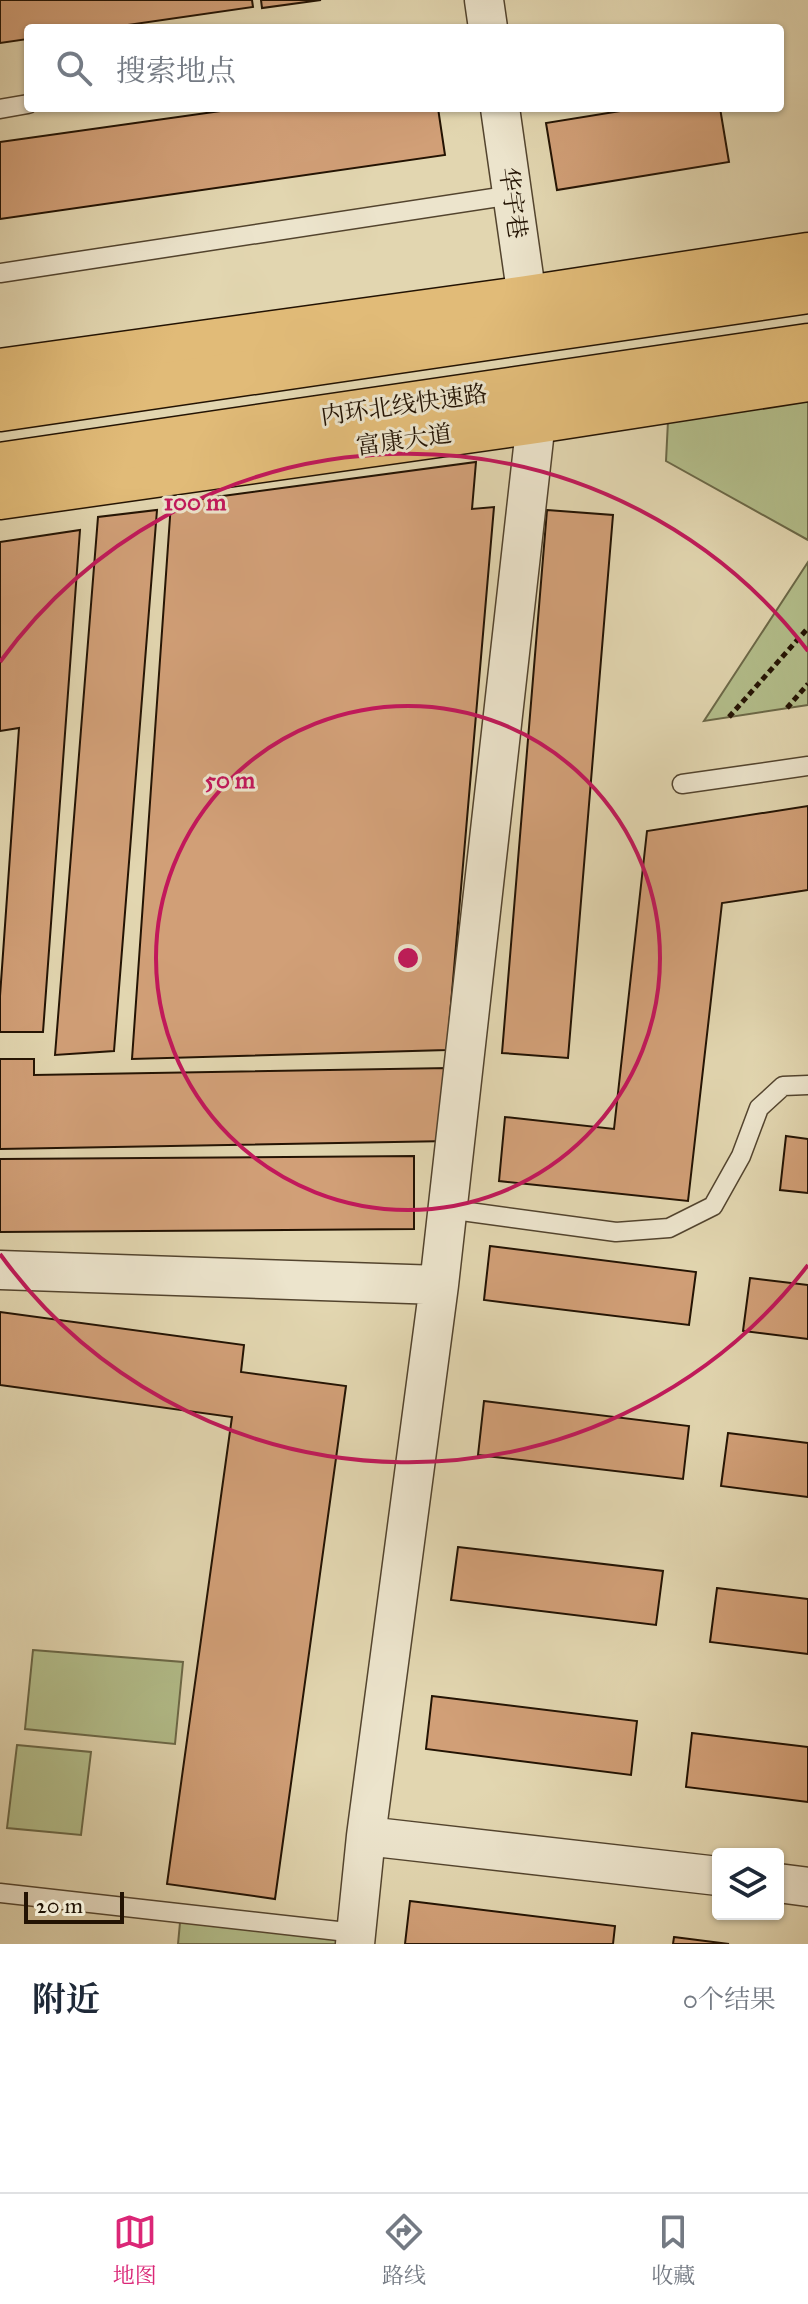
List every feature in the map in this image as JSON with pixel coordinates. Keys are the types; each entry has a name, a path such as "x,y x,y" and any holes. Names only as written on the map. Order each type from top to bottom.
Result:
{"main road":[{"path":"0,371 527,298 808,255"},
{"path":"0,409 808,291"},
{"name":"内环北线快速路","path":"0,465 808,346"},
{"name":"富康大道","path":"0,497 808,379"}],"street":[{"path":"484,0 487,24"},
{"name":"华宇巷","path":"501,112 527,298"},
{"path":"356,1939 366,1836 439,1285 536,421"},
{"path":"0,1270 439,1285"},
{"path":"366,1836 712,1875"},
{"path":"784,1884 808,1887"}],"lane":[{"path":"0,109 24,105"},
{"path":"0,273 512,195"},
{"path":"682,784 808,766"},
{"path":"447,1209 616,1232 669,1228 713,1206 741,1156 759,1108 783,1086 808,1085"},
{"path":"0,1893 356,1939"}],"path":[{"path":"729,717 808,628"},
{"path":"787,708 808,684"}],"green space":[{"path":"808,379 808,540 666,461 669,401"},
{"path":"808,562 808,705 704,721"},
{"path":"33,1650 183,1662 175,1744 25,1729"},
{"path":"17,1745 91,1752 81,1835 7,1828"},
{"path":"181,1912 356,1933 355,1944 178,1944"}],"building":[{"path":"0,0 252,0 253,7 135,24 24,24 24,40 0,43"},
{"path":"261,0 321,0 262,8"},
{"path":"214,112 439,112 445,155 0,219 0,142"},
{"path":"614,112 721,112 729,162 557,190 546,123"},
{"path":"476,462 472,509 494,507 447,1050 132,1059 171,503"},
{"path":"157,510 114,1051 55,1055 98,517"},
{"path":"547,510 613,515 568,1058 502,1053"},
{"path":"80,530 43,1032 0,1032 19,728 0,731 0,542"},
{"path":"808,806 808,890 722,903 688,1201 499,1181 505,1117 614,1129 647,831"},
{"path":"0,1059 34,1059 34,1075 449,1068 450,1141 0,1149"},
{"path":"786,1136 808,1139 808,1193 780,1190"},
{"path":"414,1156 414,1229 0,1232 0,1159"},
{"path":"490,1246 696,1272 689,1325 484,1300"},
{"path":"750,1278 808,1285 808,1339 743,1331"},
{"path":"0,1312 244,1345 241,1372 346,1386 275,1899 167,1884 232,1417 0,1385"},
{"path":"484,1401 689,1426 683,1479 478,1455"},
{"path":"728,1433 808,1443 808,1497 721,1486"},
{"path":"458,1547 663,1571 656,1625 451,1600"},
{"path":"717,1588 808,1599 808,1654 710,1642"},
{"path":"432,1696 637,1721 631,1775 426,1749"},
{"path":"692,1733 808,1747 808,1802 686,1787"},
{"path":"410,1901 615,1926 613,1944 405,1944"},
{"path":"674,1937 729,1944 673,1944"}]}
